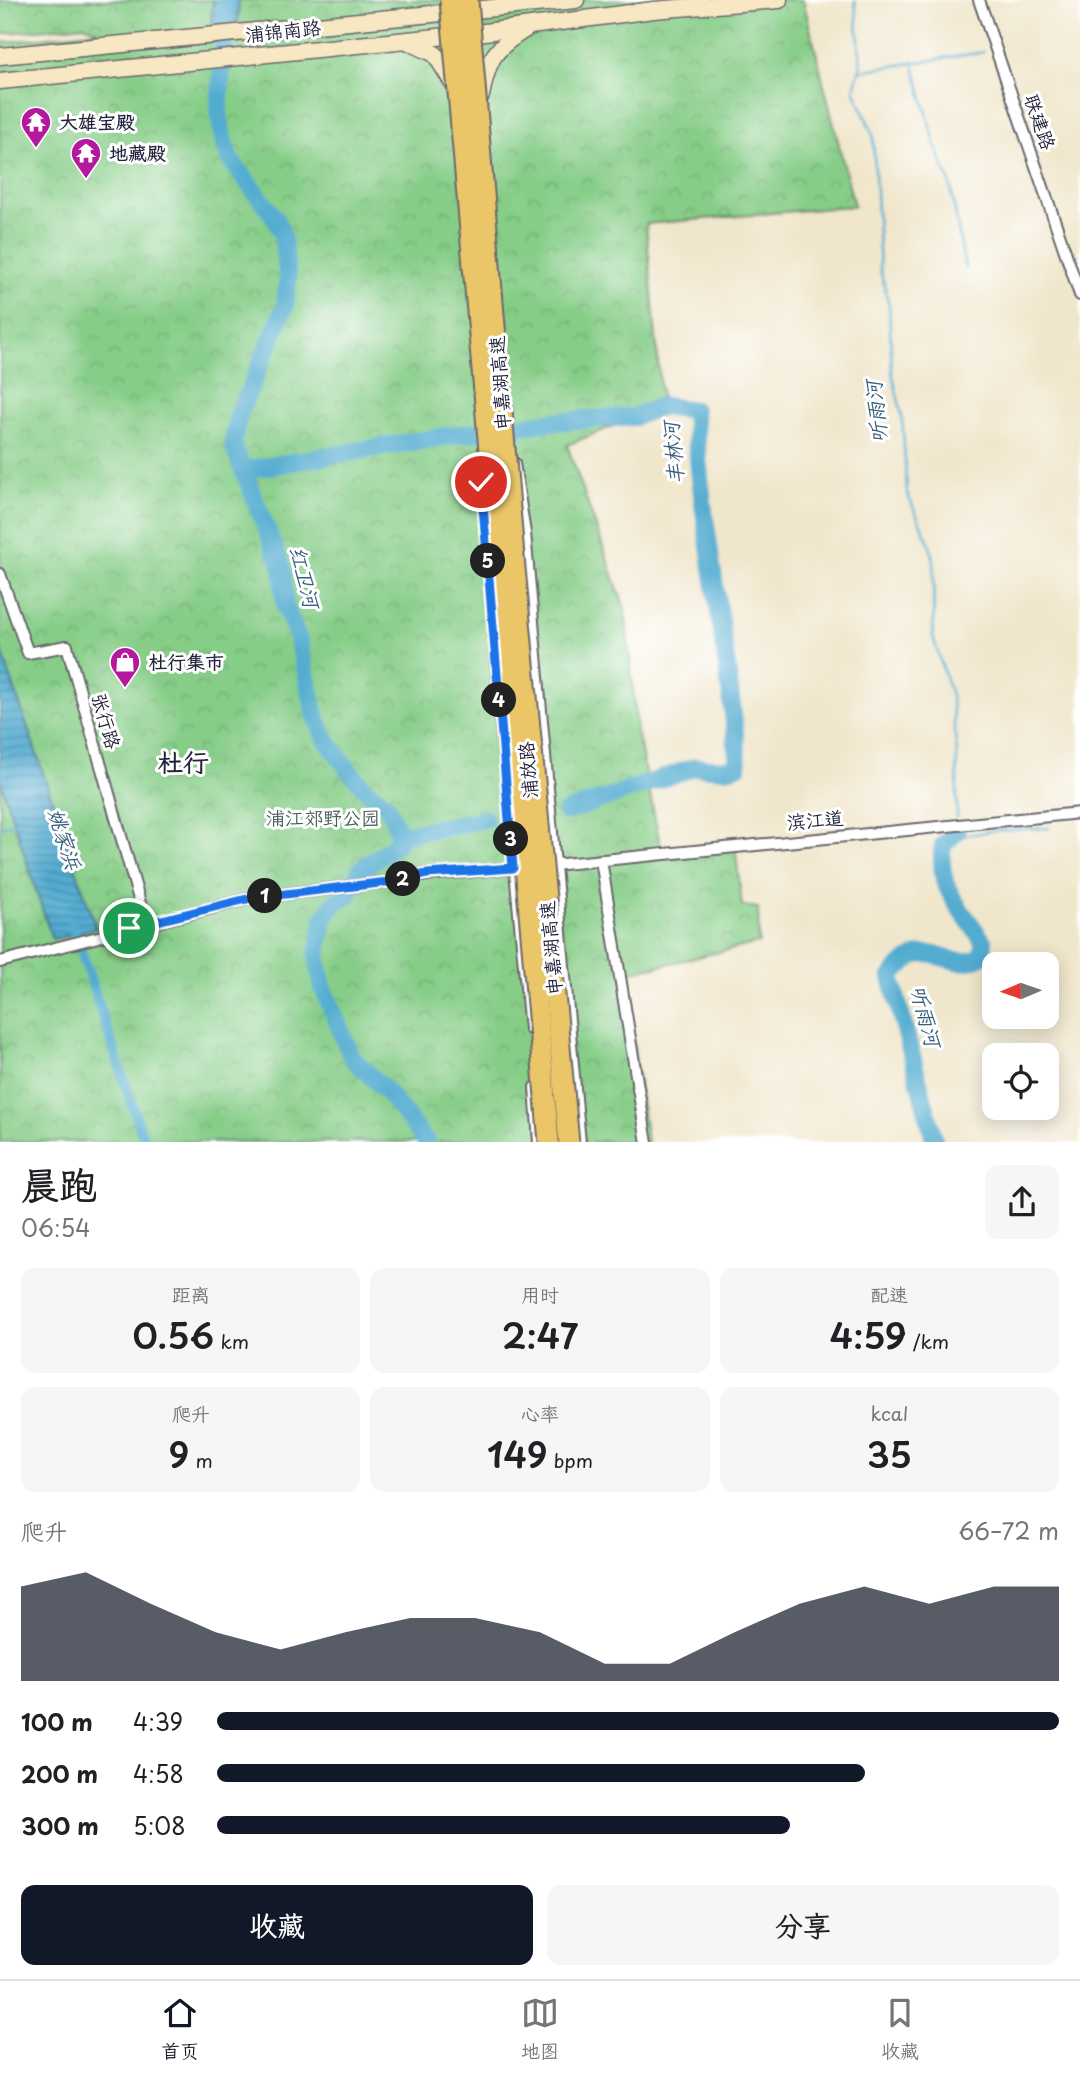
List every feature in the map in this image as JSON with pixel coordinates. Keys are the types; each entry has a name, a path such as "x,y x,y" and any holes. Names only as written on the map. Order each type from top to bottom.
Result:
{"highway":[{"name":"申嘉湖高速","path":"450,0 550,1142"},
{"name":"申嘉湖高速","path":"468,0 515,568 569,1142"}],"main road":[{"name":"浦锦南路","path":"0,55 576,0"},
{"name":"浦锦南路","path":"0,81 400,40 653,10 779,0"},
{"path":"481,96 485,71 495,51 535,25"},
{"path":"400,40 418,44 435,54 453,83"}],"street":[{"name":"联建路","path":"979,0 1080,295"},
{"name":"浦放路","path":"507,438 518,479 525,533 580,1142"},
{"name":"浦放路","path":"485,443 481,482 538,1142"},
{"name":"张行路","path":"0,575 27,653 67,646 146,924"},
{"name":"滨江道","path":"553,865 1080,813"},
{"path":"601,860 647,1142"},
{"path":"0,962 251,898 427,874 513,868"}],"green space":[{"name":"浦江郊野公园","path":"0,0 803,0 854,206 646,224 662,406 567,445 625,609 637,731 662,854 735,845 742,906 758,908 759,943 623,974 647,1142 0,1142 0,43 99,31 84,25 0,34"}],"water":[{"path":"213,0 239,0 238,21 211,23"},
{"path":"0,646 96,928 52,939 0,780"}],"waterway":[{"name":"红卫河","path":"226,0 219,112 223,139 229,158 275,218 282,234 288,279 285,307 238,416 233,445 282,568 285,607 298,638 316,717 325,738 348,769 366,790 387,805 400,835 396,844 360,870 348,896 335,903 324,918 317,956 323,988 352,1058 388,1093 426,1142"},
{"name":"听雨河","path":"855,1 861,64 854,89 873,135 880,269 889,305 892,372 902,416 907,493 930,545 934,565 933,637 951,695 957,754 957,817"},
{"path":"859,71 984,52"},
{"path":"913,62 936,147 950,183 965,268"},
{"name":"丰林河","path":"244,470 556,421 634,417 662,406 694,410 703,500 738,766 725,769 695,767 566,812"},
{"name":"丰林河","path":"400,835 485,819"},
{"path":"0,827 14,823"},
{"path":"951,838 991,831 1049,828"},
{"name":"听雨河","path":"935,1142 891,977 917,956 928,954 958,961 969,961 982,956 984,943 953,898 943,874 943,845 957,832"},
{"name":"姚家浜","path":"71,921 145,1142"}],"place":[{"name":"大雄宝殿","path":"36,149"},
{"name":"地藏殿","path":"86,180"},
{"name":"杜行集市","path":"125,689"}],"district":[{"name":"杜行","path":"183,763"}],"route":[{"path":"129,928 251,898 388,882 427,874 513,868 481,482"}]}
